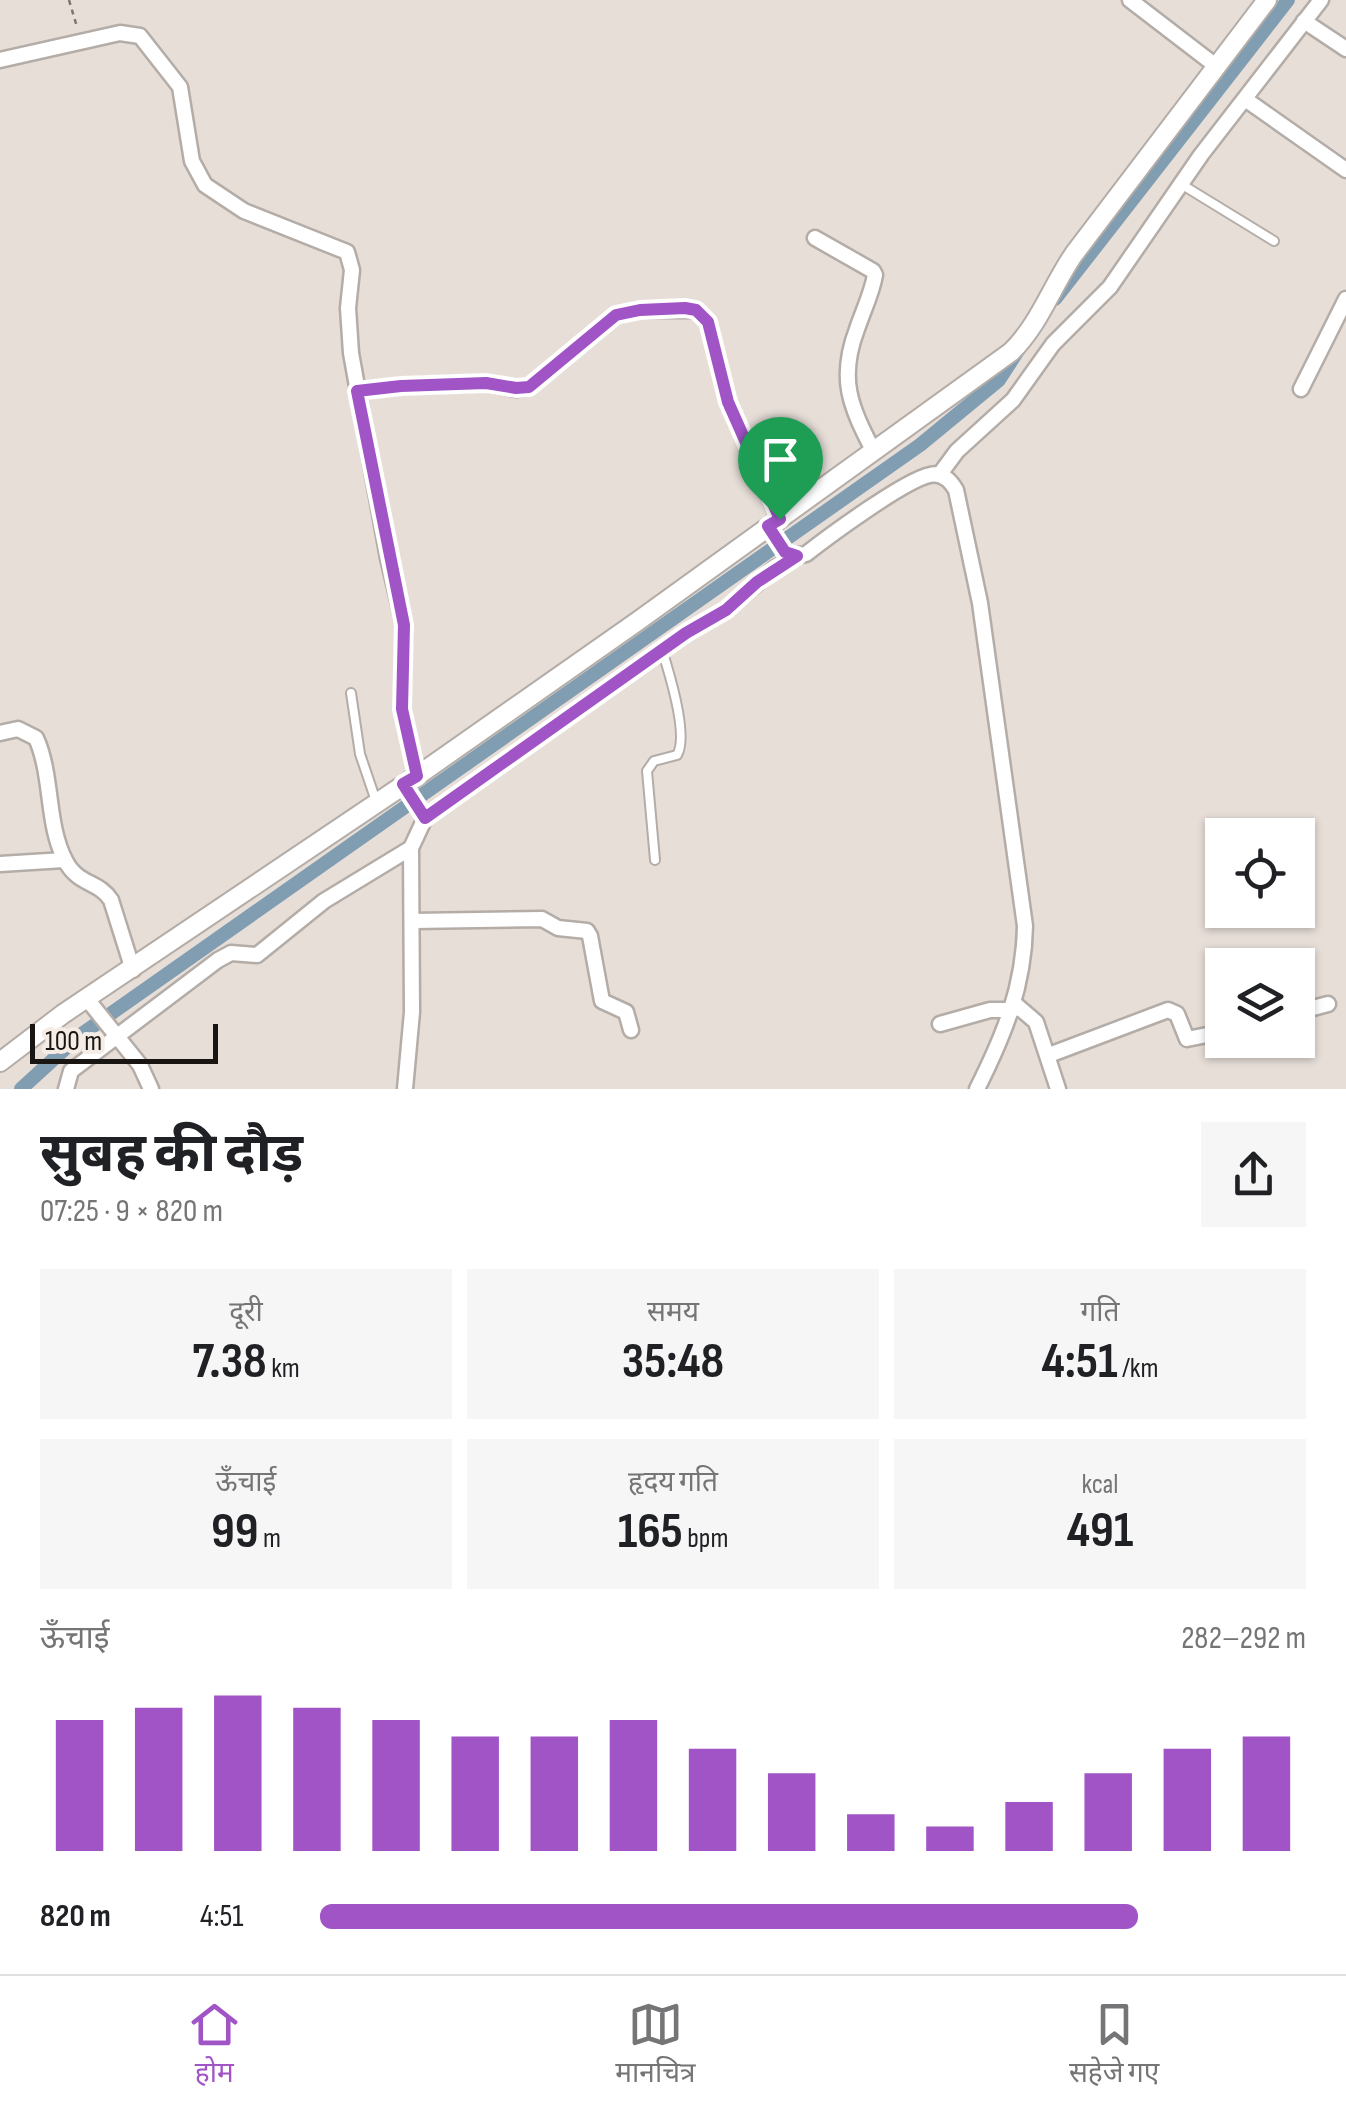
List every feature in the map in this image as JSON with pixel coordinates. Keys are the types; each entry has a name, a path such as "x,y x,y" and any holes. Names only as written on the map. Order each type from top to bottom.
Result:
{"street":[{"path":"1130,0 1216,66"},
{"path":"0,1062 376,802 410,785 781,539 874,452 1011,352 1026,338 1056,281 1266,0"},
{"path":"357,391 486,383 529,387 616,315 640,310 696,310 708,322 728,402 781,539 806,554 920,479 940,474 957,451 1013,400 1053,344 1110,287 1181,184 1320,0"},
{"path":"1304,22 1346,49"},
{"path":"0,60 129,32 140,36 180,87 192,161 200,179 244,211 347,252 352,270 348,308 351,353 404,625 402,709 410,785 422,813"},
{"path":"1245,99 1346,170"},
{"path":"815,238 874,271 845,374 853,410 874,452"},
{"path":"1301,390 1346,299"},
{"path":"940,474 956,490 982,620 1026,926 1020,1008 978,1089"},
{"path":"405,1089 412,1012 411,848 422,813 726,610 757,582 781,539"},
{"path":"0,733 18,729 36,738 64,860 80,880 106,892 111,900 132,970"},
{"path":"66,1089 71,1070 107,1026 231,952 257,955 324,901 411,848"},
{"path":"0,864 64,860"},
{"path":"413,921 542,919 558,928 587,931 602,1001 626,1012 631,1030"},
{"path":"86,999 147,1075 151,1089"},
{"path":"1315,1007 1328,1004"},
{"path":"940,1024 990,1010 1020,1008 1036,1022 1058,1089"},
{"path":"1049,1054 1168,1010 1177,1014 1187,1038 1205,1035"}],"lane":[{"path":"1181,184 1274,241"},
{"path":"655,860 647,770 654,761 677,755 682,746 675,697 662,650"},
{"path":"351,693 360,754 376,802"}],"path":[{"path":"69,0 81,42"}],"waterway":[{"path":"1055,299 1288,0"},
{"path":"21,1089 79,1036 920,445 999,380 1019,349"}],"route":[{"path":"640,310 696,310 708,322 741,438 780,519 768,526 785,552 797,556 775,568 726,610 686,633 425,818 403,784 417,776 402,709 404,625 357,391 486,383 529,387 616,315 640,310"}]}
